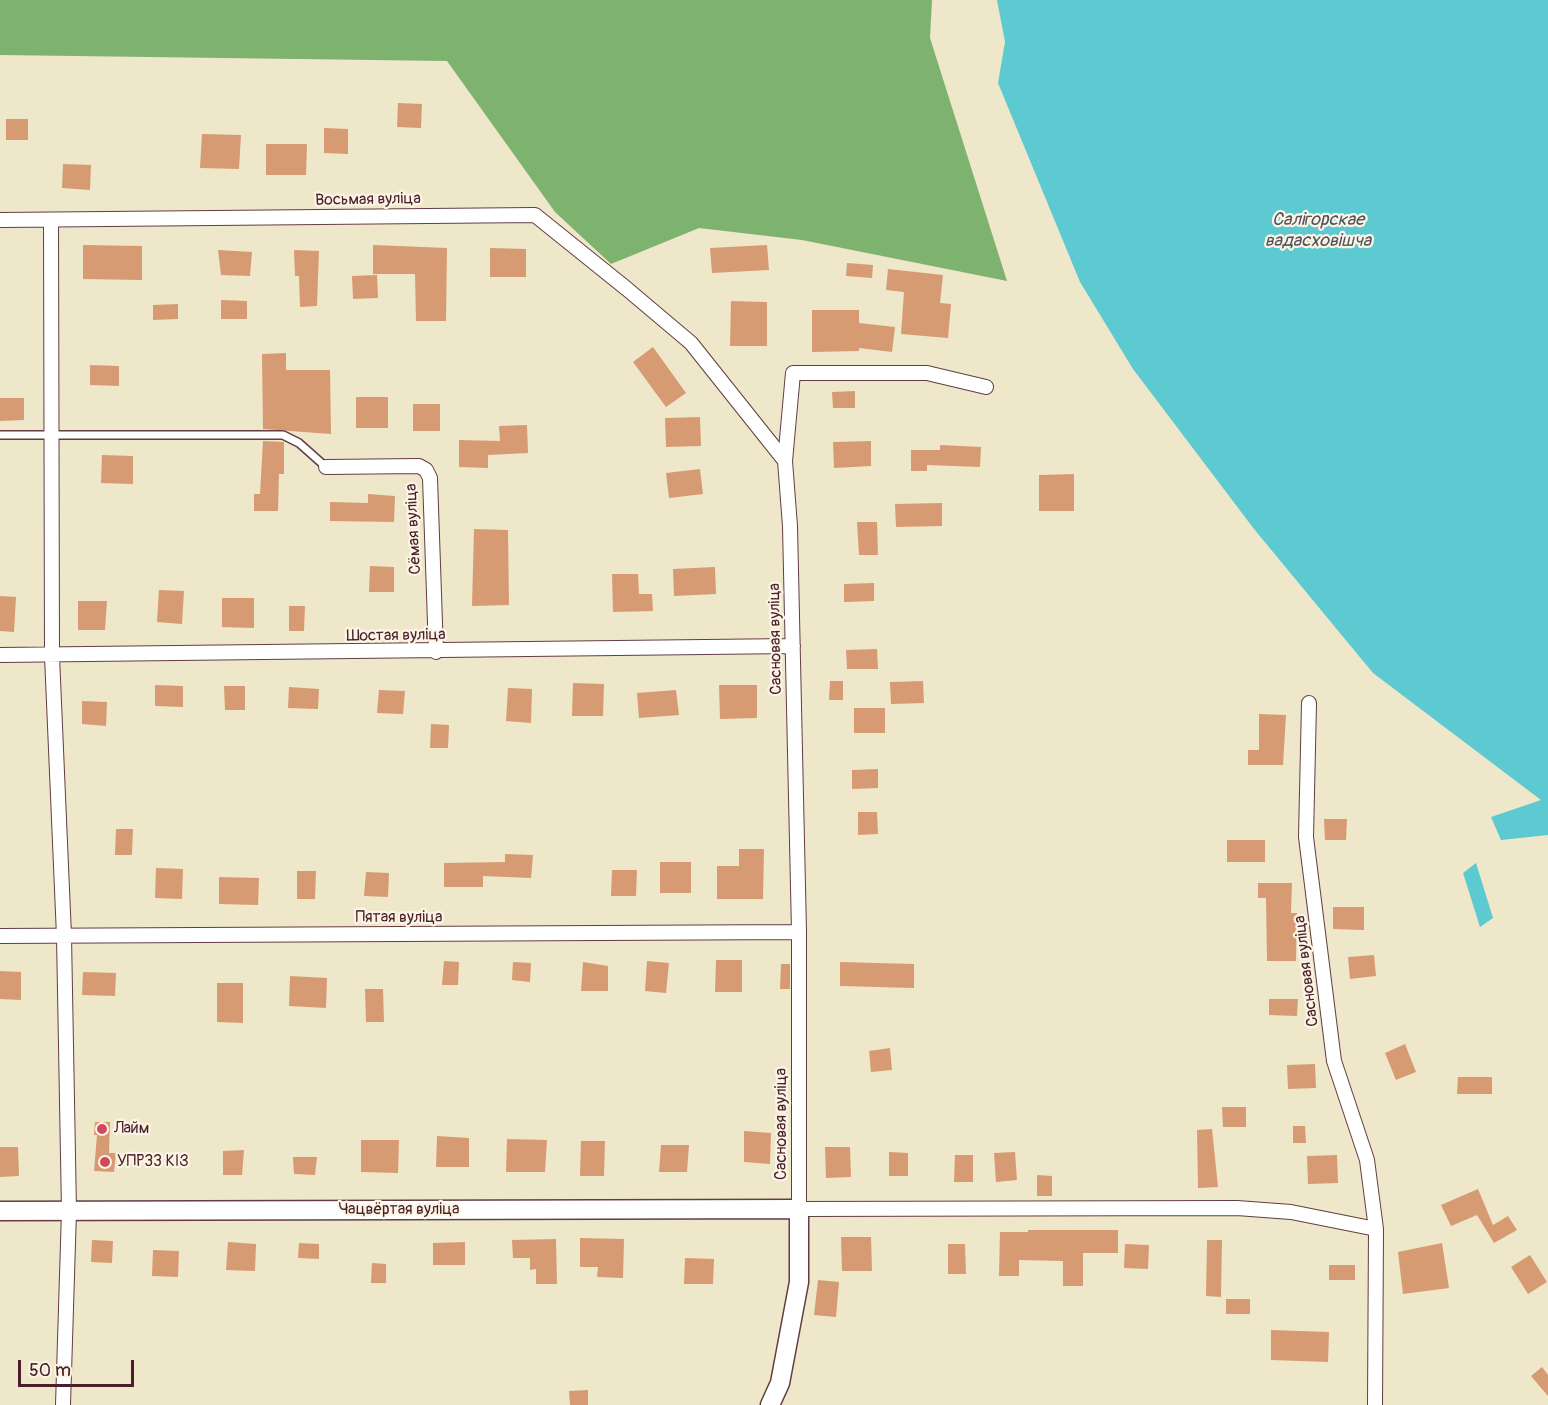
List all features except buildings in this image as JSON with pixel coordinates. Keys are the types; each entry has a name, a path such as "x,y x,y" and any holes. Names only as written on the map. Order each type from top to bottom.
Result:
{"street":[{"name":"Восьмая вуліца","path":"0,220 535,215 690,343 785,462"},
{"path":"51,220 52,656 64,936 69,1211 63,1405"},
{"name":"Сасновая вуліца","path":"799,1209 799,932 793,646 785,462 794,373 927,373 986,387"},
{"name":"Сёмая вуліца","path":"326,467 419,466 426,470 430,478 436,652"},
{"name":"Шостая вуліца","path":"0,655 436,652 793,646"},
{"name":"Сасновая вуліца","path":"1309,703 1306,837 1334,1061 1367,1160 1376,1229 1375,1405"},
{"name":"Пятая вуліца","path":"0,936 799,932"},
{"path":"770,1405 780,1383 799,1282 799,1209 1237,1208 1291,1212 1376,1229"},
{"name":"Чацвёртая вуліца","path":"0,1211 799,1209"}],"lane":[{"path":"0,435 283,435 299,443 326,467"}],"green space":[{"path":"0,0 932,0 930,38 1007,281 802,240 699,228 611,264 555,212 447,61 0,55"}],"water":[{"name":"Салігорскае вадасховішча","path":"997,0 1548,0 1548,835 1501,840 1491,817 1541,800 1373,673 1254,529 1133,369 1080,282 998,83 1005,42"},
{"path":"1476,863 1493,918 1480,927 1463,873"}],"place":[{"name":"Лайм","path":"102,1129"},
{"name":"УПР33 КІЗ","path":"105,1162"}]}
